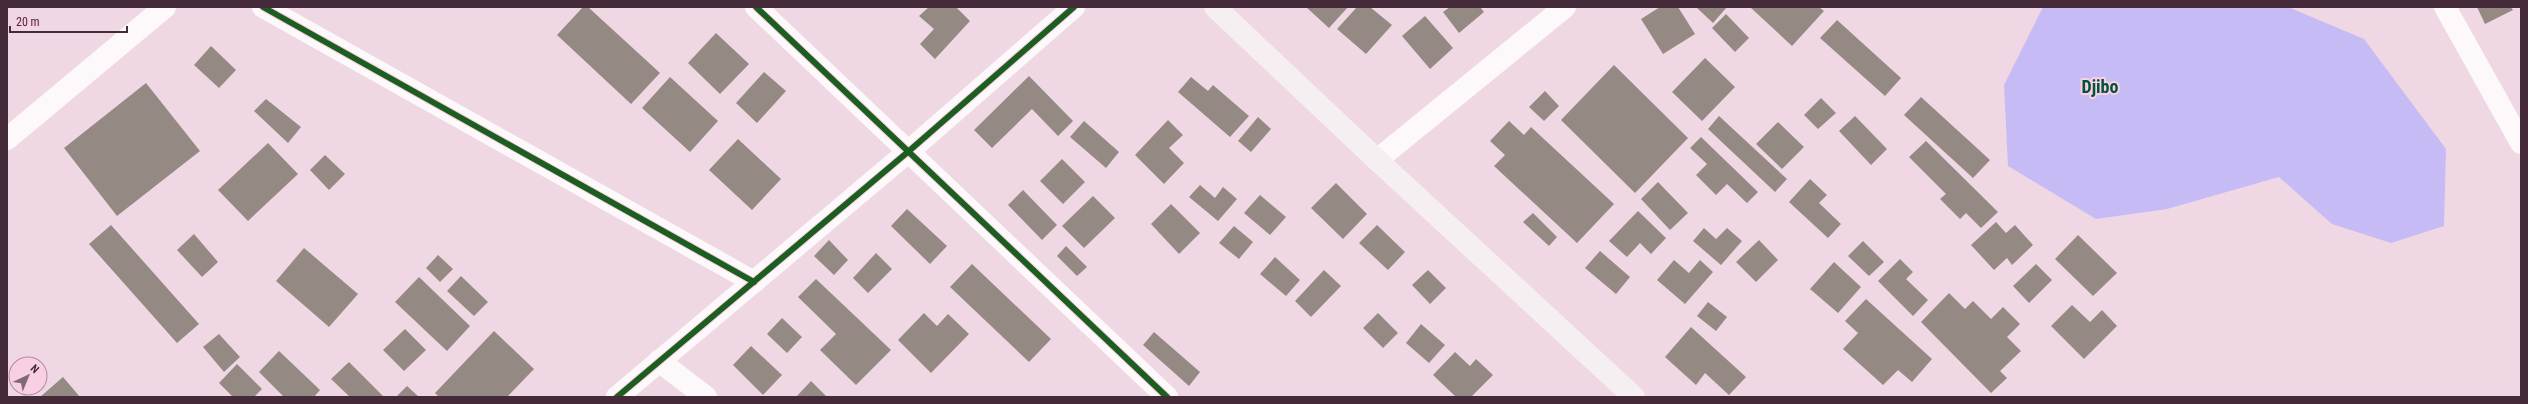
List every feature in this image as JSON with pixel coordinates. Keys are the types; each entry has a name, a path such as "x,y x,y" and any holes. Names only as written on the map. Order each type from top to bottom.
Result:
{"main road":[{"path":"1215,7 1377,160 1634,397"}],"street":[{"path":"7,139 164,7"},
{"path":"263,7 754,282"},
{"path":"756,7 1167,397"},
{"path":"617,397 909,151 1074,7"},
{"path":"1377,160 1565,7"},
{"path":"2446,7 2521,143"},
{"path":"659,362 706,397"}],"shaded area":[{"path":"2043,7 2288,7 2364,39 2446,149 2444,226 2391,243 2332,224 2279,177 2167,209 2096,219 2008,166 2004,85"}],"building":[{"path":"583,7 588,7 660,73 631,104 557,35"},
{"path":"929,7 956,7 970,21 935,59 920,44 934,29 919,16"},
{"path":"1306,7 1348,7 1329,28"},
{"path":"1357,7 1370,7 1392,25 1366,54 1337,29"},
{"path":"1450,7 1480,7 1484,12 1459,33 1443,12"},
{"path":"1660,7 1678,7 1695,34 1663,54 1641,19"},
{"path":"1696,7 1727,7 1713,23"},
{"path":"1750,7 1819,7 1824,11 1792,46"},
{"path":"2477,7 2511,7 2513,10 2485,24"},
{"path":"1726,14 1749,38 1735,52 1712,28"},
{"path":"1425,16 1453,48 1430,69 1402,36"},
{"path":"1837,20 1901,78 1885,96 1820,38"},
{"path":"716,33 749,64 720,94 688,63"},
{"path":"211,46 236,70 219,88 194,65"},
{"path":"1705,58 1735,87 1702,121 1672,92"},
{"path":"1614,65 1688,138 1635,193 1561,120"},
{"path":"764,72 786,91 757,123 736,103"},
{"path":"1029,76 1073,121 1058,136 1032,109 992,148 974,130"},
{"path":"670,77 718,121 690,152 642,108"},
{"path":"1191,77 1208,91 1213,85 1249,116 1230,137 1178,92"},
{"path":"146,83 200,151 117,216 64,148"},
{"path":"1545,91 1559,106 1544,121 1529,107"},
{"path":"1921,97 1990,160 1973,178 1904,115"},
{"path":"1821,98 1836,113 1818,129 1804,115"},
{"path":"266,99 301,127 288,143 254,111"},
{"path":"1719,116 1787,179 1775,192 1708,129"},
{"path":"1855,116 1887,149 1871,165 1839,131"},
{"path":"1258,117 1271,129 1251,152 1238,141"},
{"path":"1168,120 1183,135 1169,148 1184,163 1164,184 1135,155"},
{"path":"1084,121 1119,152 1106,168 1070,137"},
{"path":"1509,121 1524,135 1531,127 1614,204 1577,243 1494,166 1505,155 1490,141"},
{"path":"1778,122 1804,147 1782,169 1756,144"},
{"path":"1701,137 1758,192 1747,203 1727,184 1716,195 1696,175 1707,164 1690,148"},
{"path":"738,139 781,179 752,210 709,170"},
{"path":"1926,141 1998,212 1981,228 1966,213 1960,219 1940,199 1946,194 1909,157"},
{"path":"268,143 298,174 248,221 218,190"},
{"path":"325,155 345,174 329,190 310,170"},
{"path":"1062,159 1085,182 1063,204 1040,181"},
{"path":"1810,179 1827,195 1819,203 1841,224 1828,238 1789,202"},
{"path":"1658,182 1688,213 1670,230 1641,199"},
{"path":"1336,183 1367,214 1343,239 1311,208"},
{"path":"1200,185 1215,198 1223,187 1237,199 1218,221 1189,197"},
{"path":"1023,190 1057,225 1042,240 1008,205"},
{"path":"1260,195 1286,217 1270,235 1244,213"},
{"path":"1093,196 1115,218 1084,248 1062,226"},
{"path":"1171,204 1200,233 1179,254 1151,224"},
{"path":"907,209 947,246 930,264 891,226"},
{"path":"1638,211 1666,238 1651,254 1640,243 1627,257 1609,241"},
{"path":"1533,213 1557,237 1549,246 1523,222"},
{"path":"1996,222 2006,233 2015,225 2033,245 2012,265 2007,258 1994,270 1971,245"},
{"path":"111,225 199,324 177,343 89,244"},
{"path":"1377,225 1405,252 1388,270 1359,243"},
{"path":"1234,226 1253,242 1239,259 1219,243"},
{"path":"1704,228 1716,239 1727,228 1742,241 1721,265 1693,241"},
{"path":"194,234 218,262 202,277 177,250"},
{"path":"2078,235 2117,273 2093,296 2055,259"},
{"path":"829,240 848,260 834,275 814,256"},
{"path":"1759,240 1778,260 1756,282 1736,262"},
{"path":"1863,241 1884,262 1869,276 1848,256"},
{"path":"1066,246 1087,267 1077,276 1057,256"},
{"path":"304,248 358,294 329,327 276,281"},
{"path":"1600,251 1630,277 1616,294 1585,268"},
{"path":"876,253 892,269 868,293 853,278"},
{"path":"438,255 453,269 440,282 426,268"},
{"path":"1275,257 1300,280 1286,296 1260,274"},
{"path":"1900,259 1913,272 1906,279 1928,300 1913,316 1878,281"},
{"path":"1674,260 1689,273 1700,260 1713,272 1685,304 1657,280"},
{"path":"1834,262 1861,287 1838,313 1810,289"},
{"path":"972,264 1051,339 1029,362 950,287"},
{"path":"2036,264 2052,280 2029,303 2013,286"},
{"path":"1324,270 1341,286 1311,317 1295,301"},
{"path":"1428,270 1446,288 1430,304 1412,285"},
{"path":"461,276 488,302 474,316 447,291"},
{"path":"419,277 470,326 447,351 395,302"},
{"path":"816,279 891,350 856,385 820,350 836,334 798,297"},
{"path":"1949,293 1965,309 1973,301 1991,319 2003,307 2020,324 2007,337 2021,351 2000,371 2007,378 1991,393 1921,322"},
{"path":"1866,299 1932,359 1912,382 1898,370 1883,385 1843,349 1858,333 1845,321"},
{"path":"1708,302 1727,317 1716,331 1697,316"},
{"path":"2072,305 2090,322 2102,310 2117,326 2084,359 2051,326"},
{"path":"924,313 937,326 948,314 969,334 931,373 898,340"},
{"path":"1378,313 1398,333 1383,348 1363,328"},
{"path":"782,318 802,337 787,353 767,334"},
{"path":"1421,324 1445,345 1429,363 1406,343"},
{"path":"1691,327 1746,377 1729,395 1705,373 1696,385 1665,357"},
{"path":"405,329 426,350 404,371 383,350"},
{"path":"494,331 534,369 507,397 439,397 435,393"},
{"path":"1154,332 1200,372 1189,386 1143,345"},
{"path":"219,334 240,357 224,372 203,347"},
{"path":"751,346 782,375 763,395 733,365"},
{"path":"279,351 320,390 314,397 284,397 259,372"},
{"path":"1455,352 1470,366 1476,359 1493,375 1471,397 1456,397 1433,375"},
{"path":"349,362 384,397 350,397 331,379"},
{"path":"237,364 262,389 254,397 233,397 219,383"},
{"path":"63,377 80,397 40,397 48,396 48,390"},
{"path":"811,381 827,397 796,397"},
{"path":"407,386 419,397 396,397"}],"cycle path":[{"path":"263,7 754,282"},
{"path":"756,7 1167,397"},
{"path":"617,397 909,151 1074,7"}],"district":[{"name":"Djibo","path":"2100,86"}]}
